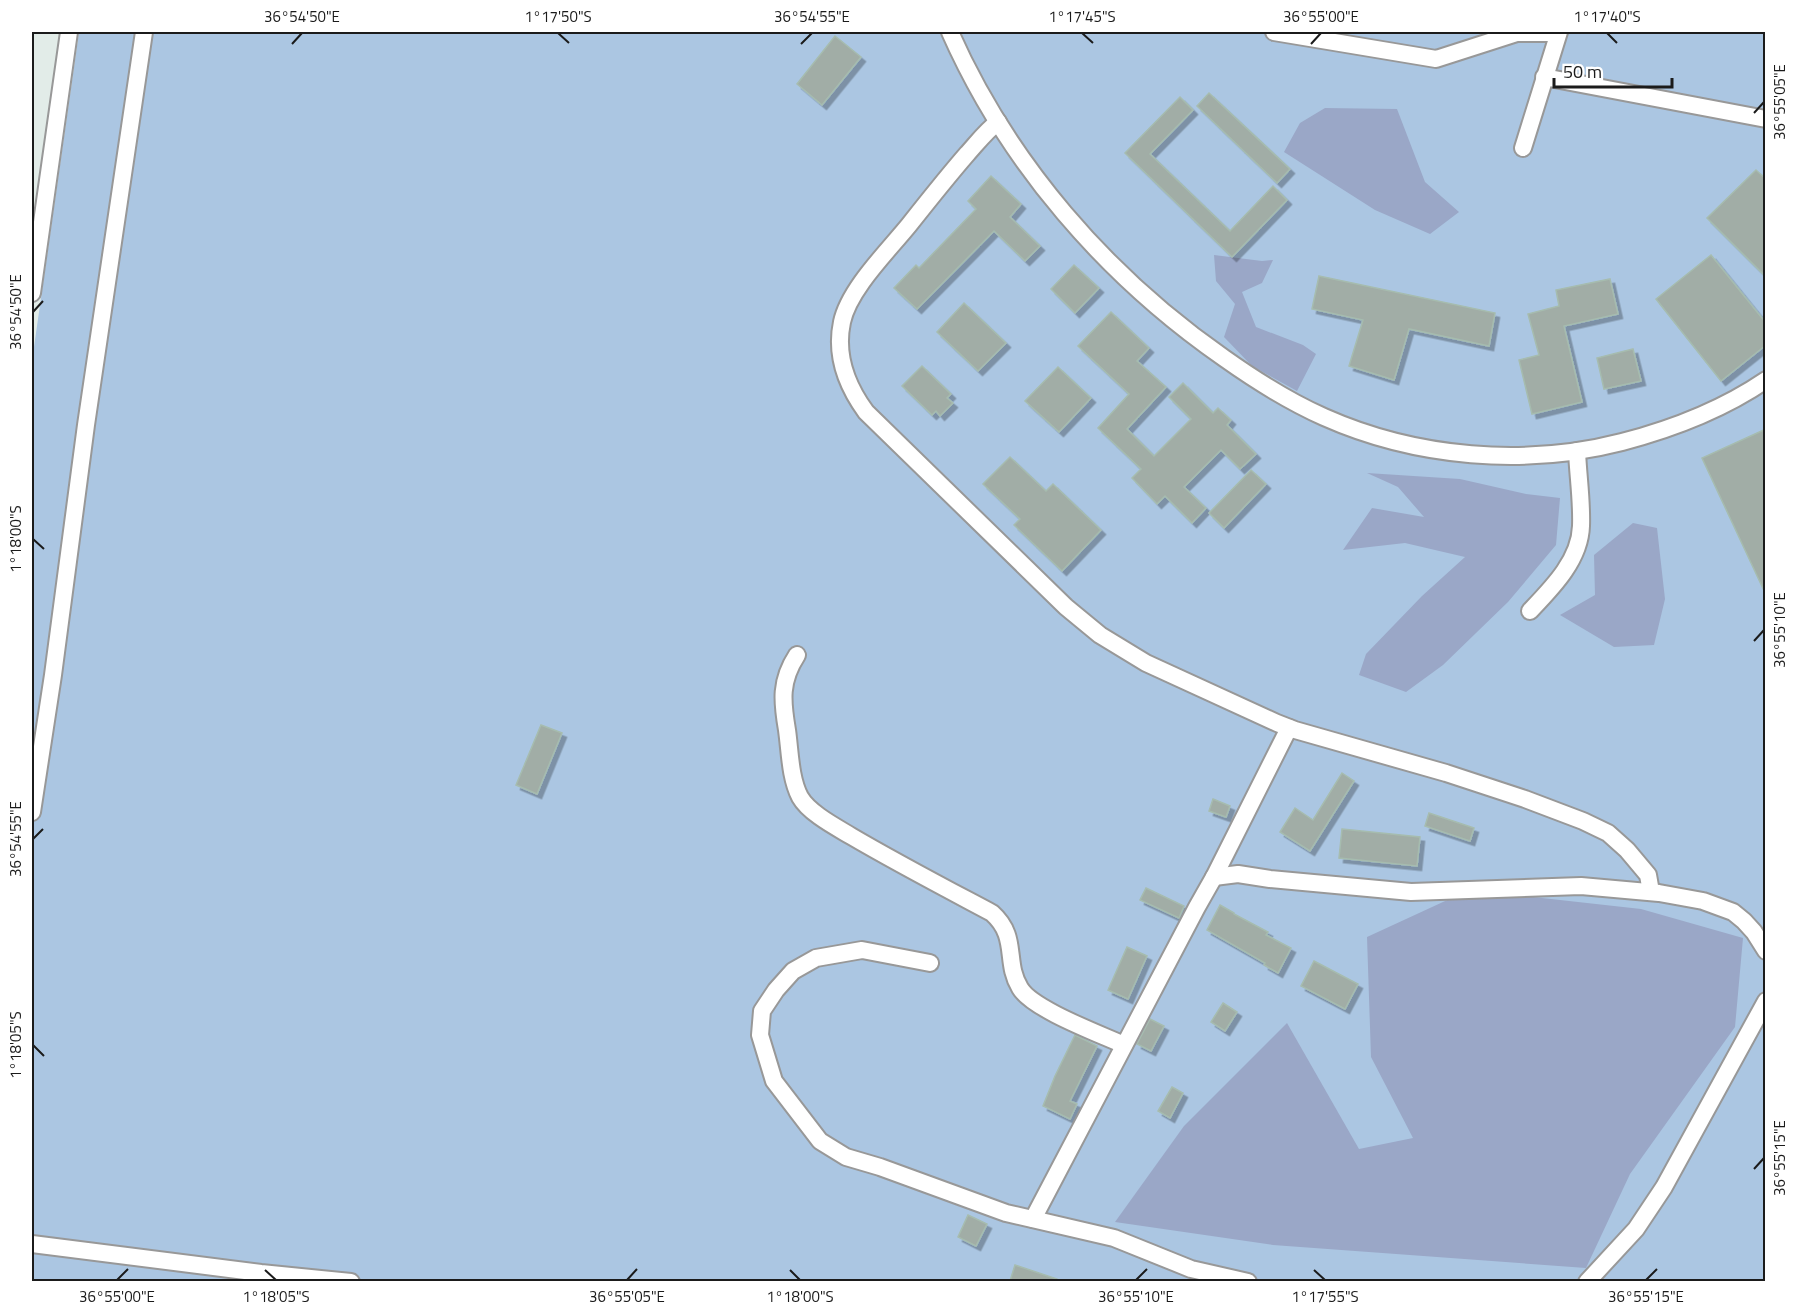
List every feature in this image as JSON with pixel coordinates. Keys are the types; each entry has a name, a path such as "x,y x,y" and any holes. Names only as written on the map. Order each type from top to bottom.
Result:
{"street":[{"path":"32,293 69,32"},
{"path":"32,812 144,32"},
{"path":"950,32 999,122 1031,171 1054,202 1094,246 1167,315 1211,350 1286,398 1324,417 1405,444 1441,450 1496,455 1577,452 1637,438 1696,418 1731,402 1766,381"},
{"path":"1274,32 1436,59 1517,33 1559,32 1523,148"},
{"path":"1544,77 1766,119"},
{"path":"999,122 989,128 946,178 854,295 842,322 840,348 849,386 866,412 1058,599 1090,627 1118,646 1146,663 1289,728 1446,773 1583,820 1608,833 1627,850 1647,874 1651,892"},
{"path":"1530,611 1554,586 1574,555 1581,528 1577,452"},
{"path":"797,655 785,680 783,710 794,778 804,803 829,822 884,856 992,913 1003,924 1007,933 1016,981 1025,995 1045,1009 1124,1045"},
{"path":"1033,1219 1214,877 1289,728"},
{"path":"1214,877 1238,874 1400,892 1581,886 1651,892 1703,900 1733,912 1754,932 1766,951"},
{"path":"930,963 862,950 816,958 793,971 762,1011 760,1035 774,1081 820,1141 846,1157 1006,1213 1114,1238 1191,1269 1248,1281"},
{"path":"1587,1281 1636,1229 1654,1202 1766,1001"},
{"path":"32,1244 249,1271 351,1281"}],"shaded area":[{"path":"79,32 1765,32 1765,1281 32,1281 32,361"},
{"path":"1325,108 1397,109 1425,182 1459,212 1430,234 1375,210 1284,152 1300,123"},
{"path":"1214,255 1262,261 1273,260 1262,283 1242,292 1256,327 1303,345 1316,354 1297,391 1252,366 1224,337 1235,304 1216,281"},
{"path":"1367,473 1460,479 1526,494 1560,498 1556,545 1508,602 1443,665 1406,692 1359,675 1366,654 1422,596 1465,557 1405,543 1343,550 1372,508 1424,517 1398,487"},
{"path":"1633,523 1657,528 1665,599 1654,645 1614,647 1560,615 1595,595 1594,555"},
{"path":"1469,890 1641,909 1743,938 1735,1027 1630,1174 1586,1268 1273,1245 1115,1222 1184,1126 1287,1023 1359,1149 1413,1138 1371,1057 1367,937"}],"building":[{"path":"835,36 861,57 822,105 797,84"},
{"path":"1209,93 1290,169 1277,183 1197,106"},
{"path":"1180,97 1193,110 1150,154 1230,231 1273,186 1287,200 1232,257 1125,153"},
{"path":"1756,170 1766,179 1766,277 1707,218"},
{"path":"991,176 1021,204 1010,217 1040,246 1025,261 994,231 917,309 894,288 916,265 919,268 976,209 968,201"},
{"path":"1711,255 1766,323 1766,345 1721,381 1656,299"},
{"path":"1074,265 1099,288 1075,313 1051,289"},
{"path":"1319,276 1495,313 1489,346 1409,329 1394,380 1349,366 1363,320 1312,309"},
{"path":"1610,279 1618,314 1564,326 1582,402 1532,414 1519,360 1539,355 1528,314 1559,306 1556,290"},
{"path":"964,303 1006,343 978,371 937,332"},
{"path":"1111,312 1149,348 1137,361 1166,387 1127,429 1154,456 1191,419 1169,397 1183,383 1213,413 1218,408 1231,420 1227,425 1256,454 1240,469 1221,450 1184,487 1206,508 1192,523 1165,496 1157,504 1132,478 1141,469 1098,428 1129,394 1078,346"},
{"path":"1633,349 1641,381 1604,389 1597,358"},
{"path":"922,366 951,394 947,398 953,403 940,416 936,411 932,415 902,386"},
{"path":"1058,367 1091,398 1059,432 1025,401"},
{"path":"1766,429 1766,595 1702,458"},
{"path":"1010,457 1046,491 1053,484 1101,530 1062,571 1014,525 1020,519 983,484"},
{"path":"1251,470 1266,484 1224,528 1209,513"},
{"path":"541,725 562,733 537,794 516,785"},
{"path":"1342,773 1354,781 1310,851 1280,832 1295,808 1313,820"},
{"path":"1213,799 1230,806 1226,817 1209,811"},
{"path":"1429,813 1474,828 1470,841 1425,826"},
{"path":"1342,829 1420,837 1417,866 1339,858"},
{"path":"1146,888 1184,906 1179,918 1140,900"},
{"path":"1220,905 1268,932 1266,935 1291,948 1278,973 1264,965 1265,963 1207,930"},
{"path":"1127,947 1147,956 1128,999 1108,990"},
{"path":"1314,961 1358,984 1345,1009 1301,986"},
{"path":"1223,1003 1237,1012 1225,1031 1211,1022"},
{"path":"1150,1019 1164,1026 1151,1051 1137,1044"},
{"path":"1075,1035 1097,1046 1070,1101 1077,1104 1070,1119 1043,1106"},
{"path":"1172,1087 1183,1093 1170,1118 1158,1111"},
{"path":"968,1215 987,1224 976,1246 958,1237"},
{"path":"1015,1265 1057,1279 1057,1281 1010,1281"}]}
